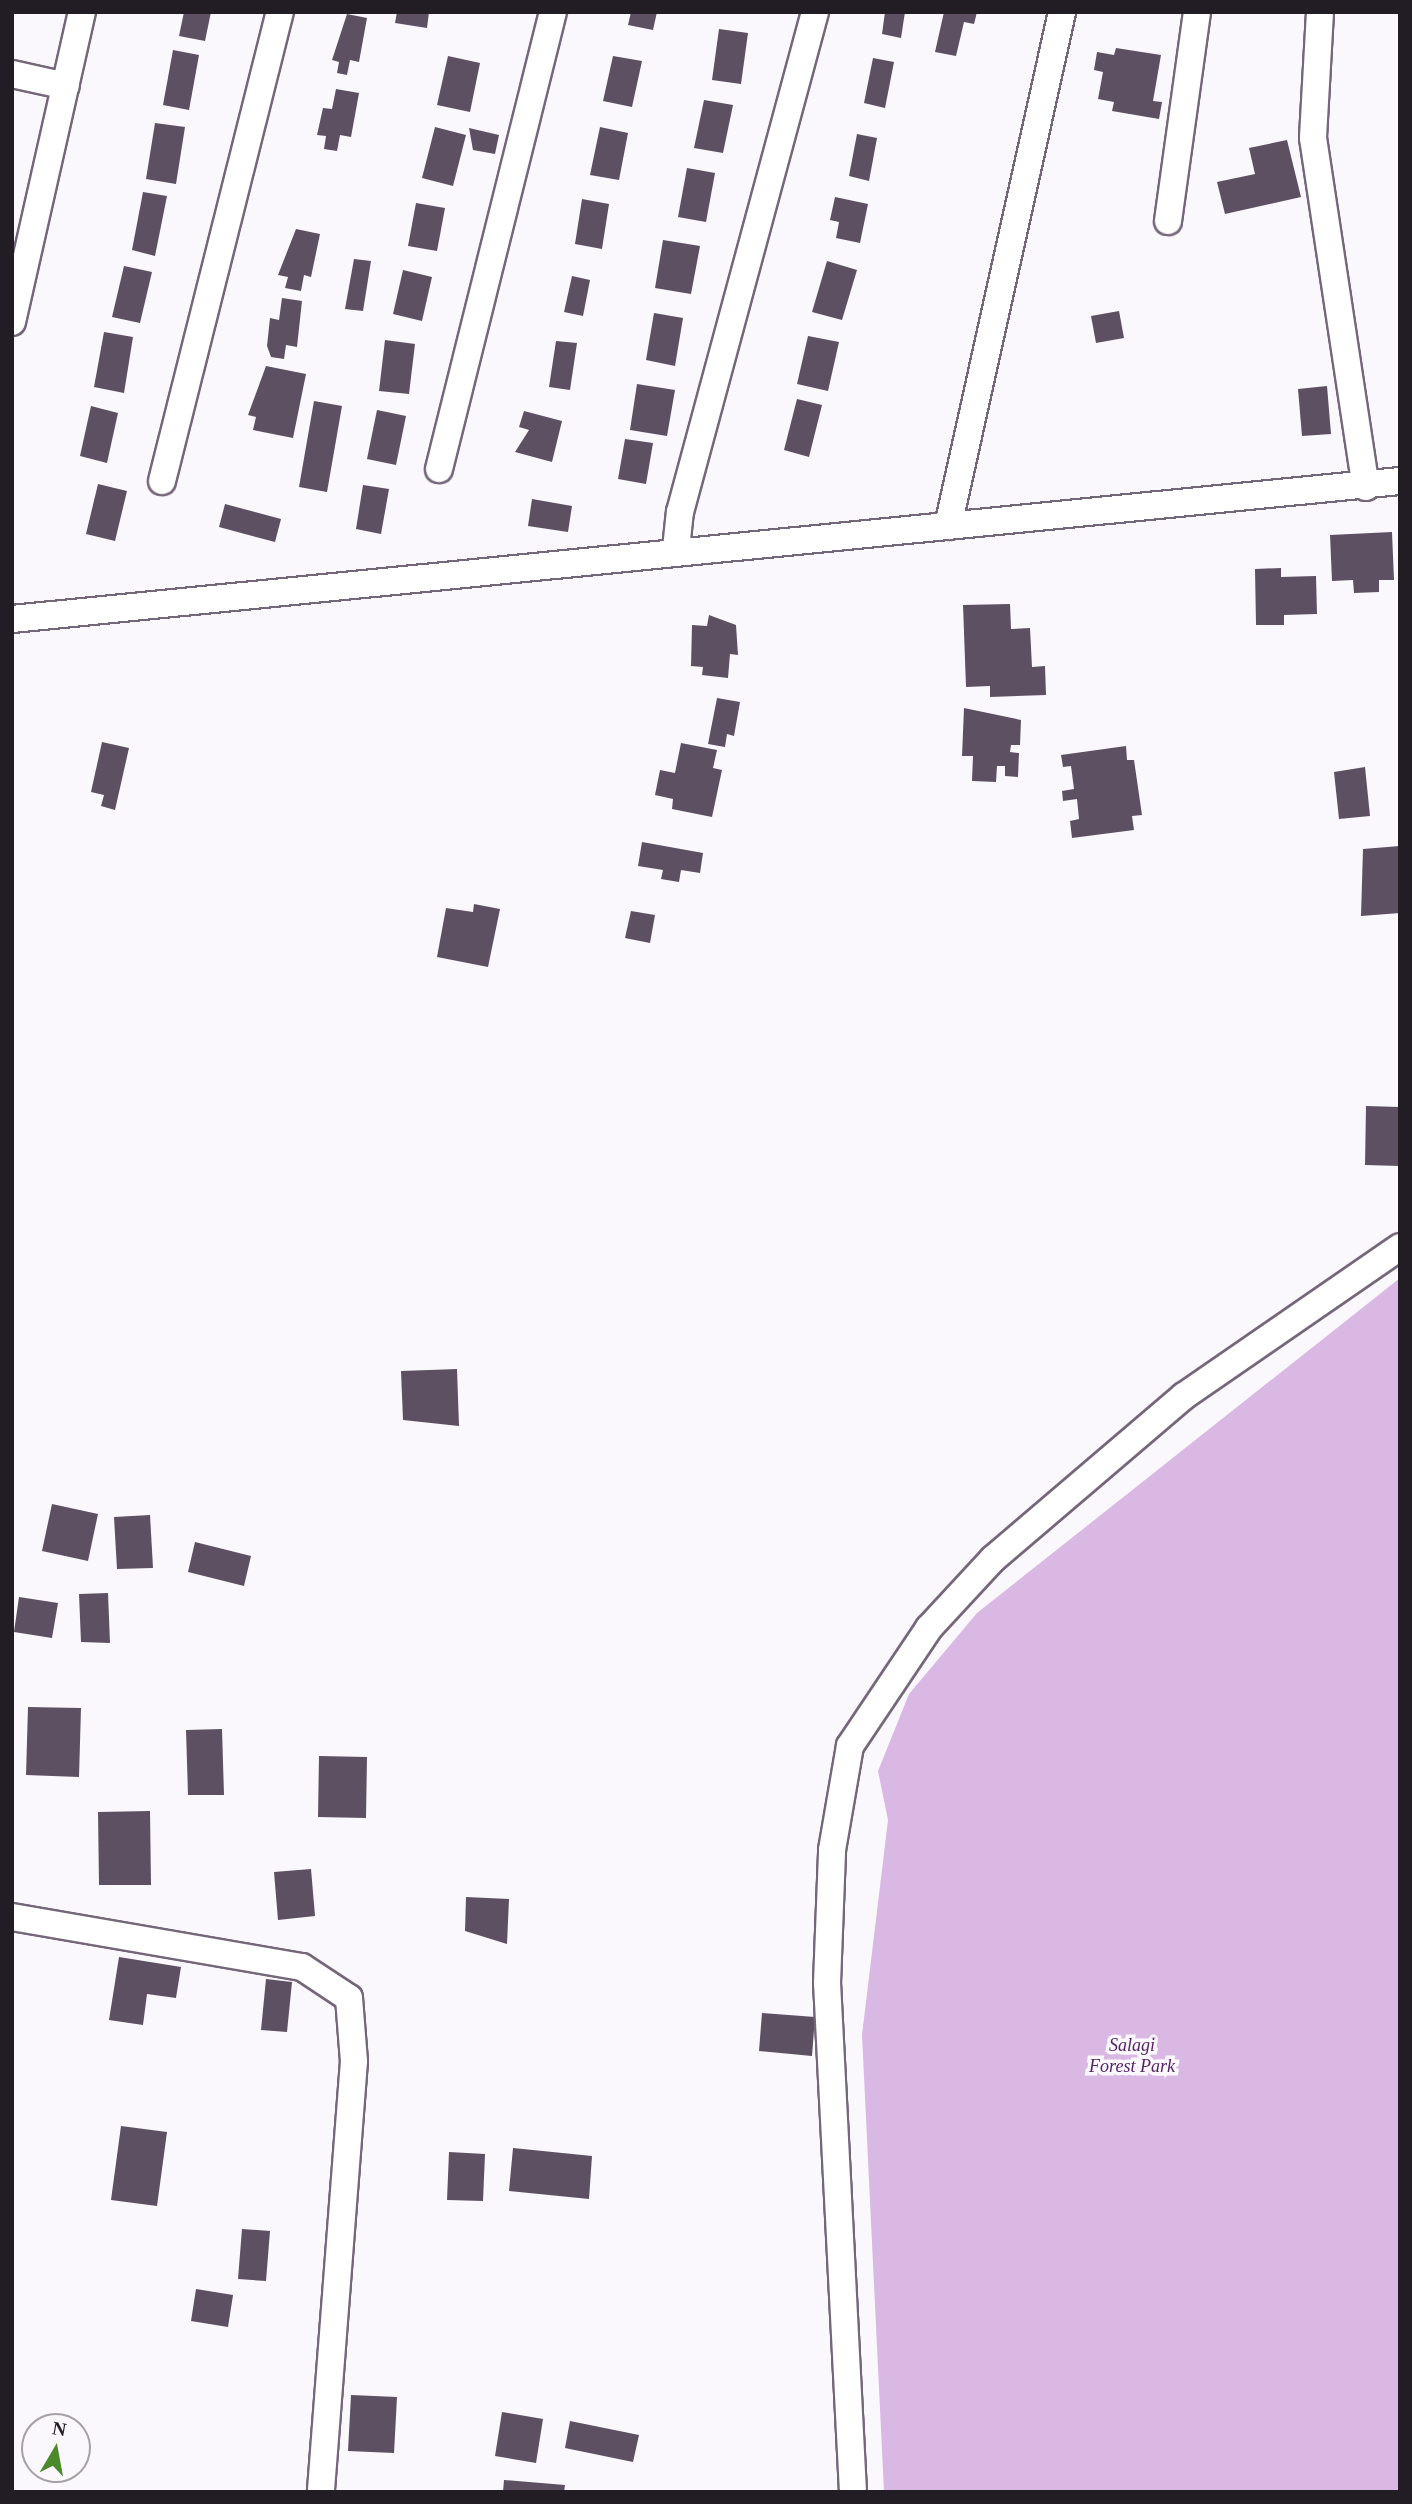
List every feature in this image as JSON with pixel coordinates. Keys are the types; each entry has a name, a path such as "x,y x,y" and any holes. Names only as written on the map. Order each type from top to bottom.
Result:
{"street":[{"path":"12,322 82,12"},
{"path":"162,481 280,12"},
{"path":"439,470 553,12"},
{"path":"676,549 680,512 815,12"},
{"path":"948,526 1062,12"},
{"path":"1168,221 1197,12"},
{"path":"1320,12 1313,138 1366,487"},
{"path":"12,74 66,86"},
{"path":"12,619 676,549 1366,487 1400,481"},
{"path":"853,2492 827,1983 835,1816 850,1746 929,1628 993,1559 1184,1396 1400,1247"},
{"path":"12,1917 302,1967 349,1998 354,2061 321,2492"}],"green space":[{"name":"Salagi Forest Park","path":"1400,1278 1400,2492 884,2492 862,2035 888,1820 878,1771 909,1694 977,1613"}],"building":[{"path":"184,12 211,12 205,41 179,36"},
{"path":"397,12 429,12 427,28 395,23"},
{"path":"631,12 657,12 653,30 628,25"},
{"path":"885,12 905,12 901,38 882,34"},
{"path":"944,12 977,12 974,24 964,22 956,56 935,52"},
{"path":"347,14 367,18 359,62 350,60 347,75 337,73 339,62 332,60"},
{"path":"719,29 748,33 741,84 712,80"},
{"path":"1116,48 1161,55 1153,101 1162,102 1159,119 1112,111 1114,102 1098,99 1103,72 1094,70 1097,52 1114,55"},
{"path":"173,50 199,55 189,110 163,105"},
{"path":"448,56 480,63 470,112 437,105"},
{"path":"613,56 642,61 632,107 603,101"},
{"path":"873,58 894,62 885,108 864,103"},
{"path":"336,89 359,93 351,137 340,135 337,151 324,149 326,136 317,135 323,108 332,109"},
{"path":"704,100 733,105 723,153 694,148"},
{"path":"155,123 185,127 176,184 146,179"},
{"path":"435,127 466,135 453,186 422,178"},
{"path":"600,127 628,133 619,180 590,175"},
{"path":"469,128 499,135 495,154 473,150"},
{"path":"857,134 877,138 869,181 849,176"},
{"path":"1287,140 1301,197 1225,214 1217,182 1255,174 1249,148"},
{"path":"687,168 715,173 706,222 678,217"},
{"path":"143,192 167,196 155,256 132,250"},
{"path":"835,197 868,204 860,243 836,238 839,222 830,220"},
{"path":"582,199 609,204 602,249 575,244"},
{"path":"416,203 445,208 437,251 408,246"},
{"path":"296,229 320,234 311,277 304,275 301,291 285,288 288,277 278,275"},
{"path":"663,240 700,246 691,294 655,288"},
{"path":"354,259 371,261 363,311 345,309"},
{"path":"827,261 857,270 842,320 812,312"},
{"path":"124,266 152,272 140,323 112,317"},
{"path":"403,270 432,277 422,321 393,314"},
{"path":"572,276 590,280 583,316 564,312"},
{"path":"282,298 302,301 297,347 286,345 284,359 271,357 267,346 270,318 279,320"},
{"path":"1119,311 1124,338 1096,343 1091,316"},
{"path":"654,313 683,318 675,366 646,360"},
{"path":"104,332 133,337 124,393 94,387"},
{"path":"808,336 839,342 828,391 797,384"},
{"path":"385,340 415,344 409,394 379,391"},
{"path":"556,341 577,343 570,390 549,387"},
{"path":"266,366 306,374 293,438 253,430 256,417 248,415"},
{"path":"637,384 675,390 667,436 630,430"},
{"path":"1327,386 1331,434 1302,436 1298,389"},
{"path":"797,399 822,405 809,457 784,450"},
{"path":"314,401 342,406 327,492 299,487"},
{"path":"91,406 118,413 107,463 80,456"},
{"path":"377,410 406,416 396,465 367,459"},
{"path":"524,411 562,421 552,462 515,452 529,430 519,427"},
{"path":"625,439 653,443 646,484 618,479"},
{"path":"98,484 127,491 115,541 86,534"},
{"path":"363,485 389,489 381,534 356,529"},
{"path":"532,499 572,506 568,532 528,526"},
{"path":"225,504 281,519 275,542 219,527"},
{"path":"1392,532 1394,580 1379,580 1379,592 1354,593 1353,580 1332,581 1330,535"},
{"path":"1281,568 1281,577 1316,576 1317,614 1284,615 1284,625 1256,625 1255,569"},
{"path":"1010,604 1011,629 1030,628 1032,667 1045,666 1046,695 990,697 990,686 966,687 963,605"},
{"path":"709,615 736,625 738,655 730,654 728,678 702,675 703,667 691,666 692,625 707,626"},
{"path":"717,698 740,702 734,736 727,734 725,747 708,744"},
{"path":"964,708 1021,720 1020,745 1011,745 1010,752 1019,753 1018,777 1005,776 1005,766 997,766 996,782 972,781 973,756 962,756"},
{"path":"102,742 129,748 115,810 101,806 104,795 91,792"},
{"path":"681,743 717,750 713,768 722,770 712,817 672,809 673,799 655,795 660,770 675,773"},
{"path":"1126,746 1127,760 1134,760 1142,815 1132,816 1134,830 1072,838 1070,821 1079,819 1077,799 1063,801 1062,791 1074,789 1071,766 1063,767 1061,755"},
{"path":"1365,767 1370,816 1339,819 1334,772"},
{"path":"642,842 703,853 700,873 681,870 679,882 661,879 663,870 638,866"},
{"path":"1400,846 1400,913 1361,916 1363,849"},
{"path":"474,904 500,909 488,967 437,957 446,908 473,912"},
{"path":"631,911 655,915 650,943 625,938"},
{"path":"1366,1106 1400,1107 1400,1166 1365,1165"},
{"path":"457,1369 459,1426 403,1420 401,1371"},
{"path":"52,1504 98,1514 88,1561 42,1551"},
{"path":"150,1515 153,1568 117,1569 114,1517"},
{"path":"195,1542 251,1556 244,1586 188,1572"},
{"path":"108,1593 110,1643 81,1642 79,1594"},
{"path":"19,1597 58,1603 52,1638 14,1632"},
{"path":"28,1707 81,1708 79,1777 26,1775"},
{"path":"222,1729 224,1795 188,1795 186,1730"},
{"path":"319,1756 367,1757 366,1818 318,1817"},
{"path":"150,1811 151,1885 99,1885 98,1812"},
{"path":"311,1869 315,1916 278,1920 274,1872"},
{"path":"466,1897 509,1899 507,1944 465,1931"},
{"path":"119,1957 181,1967 176,1998 147,1994 143,2025 109,2020"},
{"path":"266,1979 292,1982 287,2032 261,2030"},
{"path":"762,2013 815,2017 812,2056 759,2051"},
{"path":"121,2126 167,2132 157,2206 111,2200"},
{"path":"513,2148 592,2156 589,2199 509,2191"},
{"path":"449,2152 485,2154 483,2201 447,2200"},
{"path":"242,2229 270,2231 266,2281 238,2279"},
{"path":"196,2289 233,2295 228,2327 191,2321"},
{"path":"351,2395 397,2397 394,2453 348,2451"},
{"path":"502,2412 543,2419 536,2463 495,2456"},
{"path":"570,2421 639,2435 633,2462 565,2448"},
{"path":"504,2480 565,2485 564,2492 503,2492"}]}
